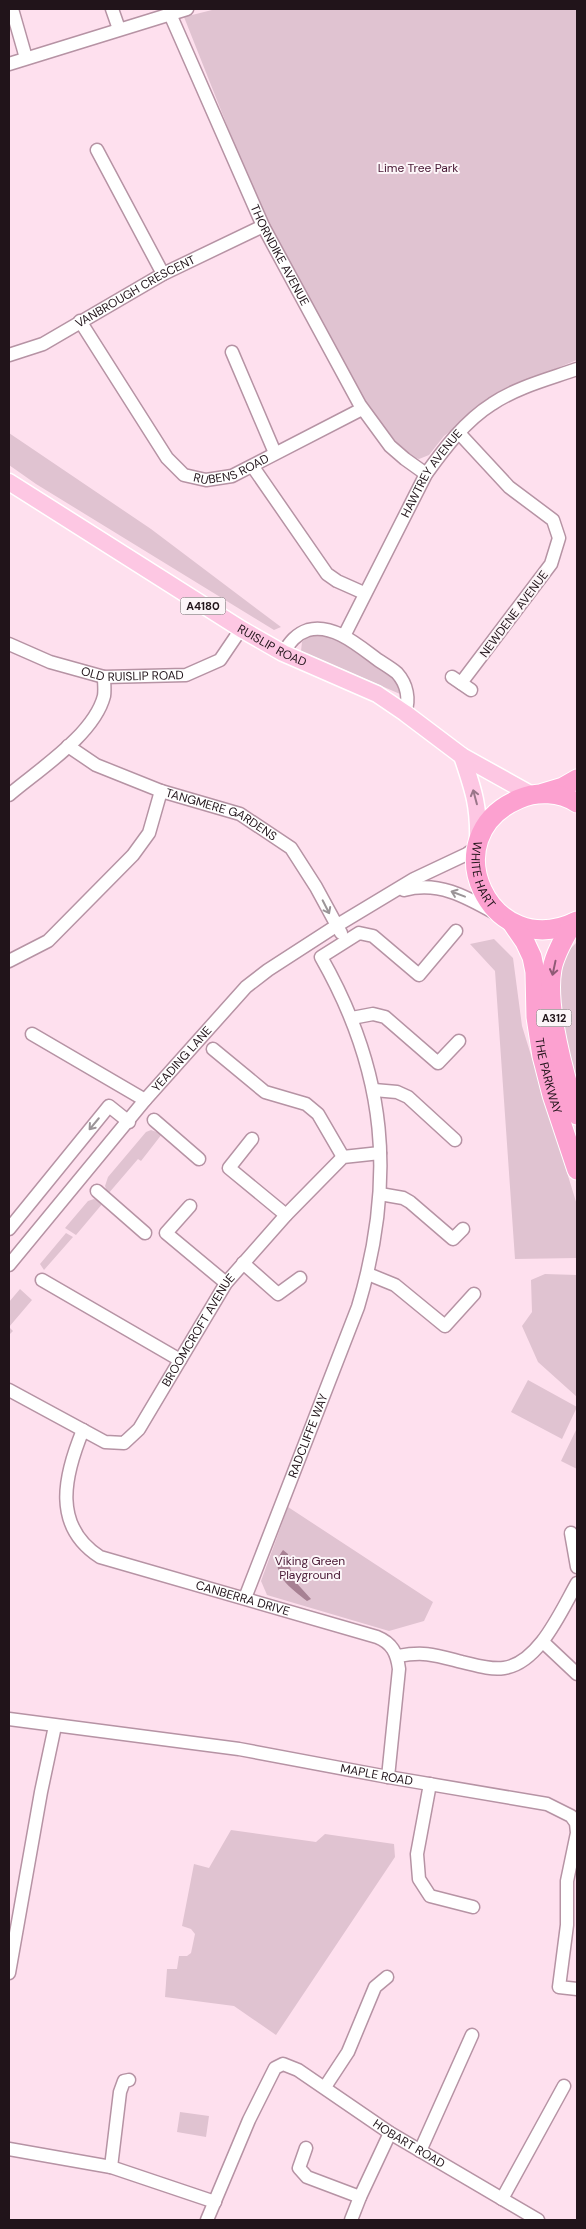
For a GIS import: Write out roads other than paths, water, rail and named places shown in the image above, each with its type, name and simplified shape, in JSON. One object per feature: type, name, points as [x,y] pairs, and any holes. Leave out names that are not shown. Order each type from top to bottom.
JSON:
[{"type":"highway","points":[[536,794],[563,787],[577,779]]},
{"type":"highway","name":"WHITE HART","points":[[507,920],[488,903],[479,886],[475,867],[478,844],[485,827],[496,813],[510,802],[536,794],[556,795],[577,803]]},
{"type":"highway","name":"A312","points":[[507,920],[524,928],[544,930],[566,927],[575,922]]},
{"type":"highway","name":"THE PARKWAY","points":[[507,920],[525,942],[532,957],[536,1017],[542,1056],[552,1096],[577,1170]]},
{"type":"highway","name":"THE PARKWAY","points":[[575,922],[560,947],[552,969],[552,1001],[560,1055],[577,1115]]},
{"type":"main road","name":"RUISLIP ROAD","points":[[9,482],[241,629],[283,653],[377,694],[462,756]]},
{"type":"main road","name":"A4180","points":[[462,756],[536,794]]},
{"type":"main road","points":[[462,756],[479,814],[478,844]]},
{"type":"street","points":[[12,9],[26,58]]},
{"type":"street","points":[[112,9],[119,29]]},
{"type":"street","points":[[9,64],[187,9]]},
{"type":"street","name":"THORNDIKE AVENUE","points":[[170,14],[263,226],[362,409],[390,446],[426,474]]},
{"type":"street","points":[[97,150],[163,274]]},
{"type":"street","name":"VANBROUGH CRESCENT","points":[[9,355],[43,344],[163,274],[263,226]]},
{"type":"street","name":"RUBENS ROAD","points":[[80,321],[167,458],[184,475],[206,480],[232,476],[253,467],[275,453],[362,409]]},
{"type":"street","points":[[232,352],[275,453]]},
{"type":"street","name":"HAWTREY AVENUE","points":[[344,636],[364,593],[426,474],[459,433],[491,404],[512,393],[577,369]]},
{"type":"street","name":"NEWDENE AVENUE","points":[[459,433],[509,487],[553,520],[559,538],[551,564],[462,683]]},
{"type":"street","points":[[253,467],[327,574],[364,593]]},
{"type":"street","name":"OLD RUISLIP ROAD","points":[[9,644],[50,662],[104,677],[186,675],[220,660],[241,629]]},
{"type":"street","points":[[283,653],[296,636],[310,630],[326,630],[344,636],[396,673],[406,690],[408,700],[405,713]]},
{"type":"street","points":[[9,795],[68,746],[92,720],[104,696],[104,677]]},
{"type":"street","name":"TANGMERE GARDENS","points":[[68,746],[96,765],[161,791],[240,814],[291,848],[316,887],[336,926]]},
{"type":"street","points":[[9,961],[48,941],[133,855],[149,833],[161,791]]},
{"type":"street","name":"YEADING LANE","points":[[9,1265],[129,1122],[145,1100],[246,987],[268,970],[336,926],[478,844]]},
{"type":"street","name":"YEADING LANE","points":[[392,893],[416,887],[441,888],[464,895],[507,920]]},
{"type":"street","points":[[336,926],[346,941]]},
{"type":"street","name":"RADCLIFFE WAY","points":[[245,1598],[358,1307],[368,1274],[376,1234],[380,1194],[380,1152],[374,1090],[365,1055],[352,1018],[321,957],[359,933],[373,936],[419,975],[456,931]]},
{"type":"street","points":[[352,1018],[373,1014],[385,1017],[438,1063],[459,1041]]},
{"type":"street","points":[[32,1034],[145,1100]]},
{"type":"street","points":[[213,1049],[265,1092],[306,1104],[318,1114],[343,1157],[380,1152]]},
{"type":"street","points":[[374,1090],[397,1092],[408,1097],[455,1140]]},
{"type":"street","points":[[9,1229],[109,1106],[129,1122]]},
{"type":"street","points":[[154,1120],[199,1159]]},
{"type":"street","points":[[252,1139],[229,1168],[286,1215]]},
{"type":"street","name":"BROOMCROFT AVENUE","points":[[9,1390],[104,1442],[124,1443],[139,1429],[226,1283],[286,1215],[343,1157]]},
{"type":"street","points":[[97,1191],[145,1233]]},
{"type":"street","points":[[380,1194],[403,1198],[410,1202],[453,1239],[463,1229]]},
{"type":"street","points":[[190,1206],[166,1234],[226,1283]]},
{"type":"street","points":[[243,1263],[278,1294],[300,1278]]},
{"type":"street","points":[[368,1274],[395,1285],[444,1326],[474,1294]]},
{"type":"street","points":[[42,1280],[180,1360]]},
{"type":"street","name":"CANBERRA DRIVE","points":[[83,1430],[73,1455],[66,1507],[69,1523],[76,1536],[86,1548],[100,1557],[386,1640],[398,1656]]},
{"type":"street","points":[[571,1533],[577,1567]]},
{"type":"street","points":[[388,1777],[399,1669],[398,1656],[422,1652],[494,1669],[505,1668],[528,1657],[543,1642],[577,1583]]},
{"type":"street","points":[[543,1642],[577,1674]]},
{"type":"street","name":"MAPLE ROAD","points":[[9,1719],[239,1749],[547,1804],[571,1816],[576,1823],[577,1833],[567,1881],[567,1925],[559,1986],[577,1989]]},
{"type":"street","points":[[9,1973],[41,1792],[56,1726]]},
{"type":"street","points":[[430,1784],[417,1854],[419,1879],[430,1896],[473,1907]]},
{"type":"street","points":[[325,2087],[348,2052],[375,1987],[387,1977]]},
{"type":"street","points":[[420,2151],[472,2035]]},
{"type":"street","name":"HOBART ROAD","points":[[215,2202],[249,2120],[275,2068],[283,2064],[298,2070],[325,2087],[390,2134],[538,2220]]},
{"type":"street","points":[[111,2166],[120,2092],[124,2081],[129,2080]]},
{"type":"street","points":[[502,2199],[564,2086]]},
{"type":"street","points":[[351,2220],[390,2134]]},
{"type":"street","points":[[306,2148],[298,2168],[307,2177],[360,2197]]},
{"type":"street","points":[[9,2149],[111,2166],[215,2202],[207,2220]]},
{"type":"park label","name":"Lime Tree Park","points":[[418,168]]},
{"type":"park label","name":"Viking Green Playground","points":[[310,1568]]}]
